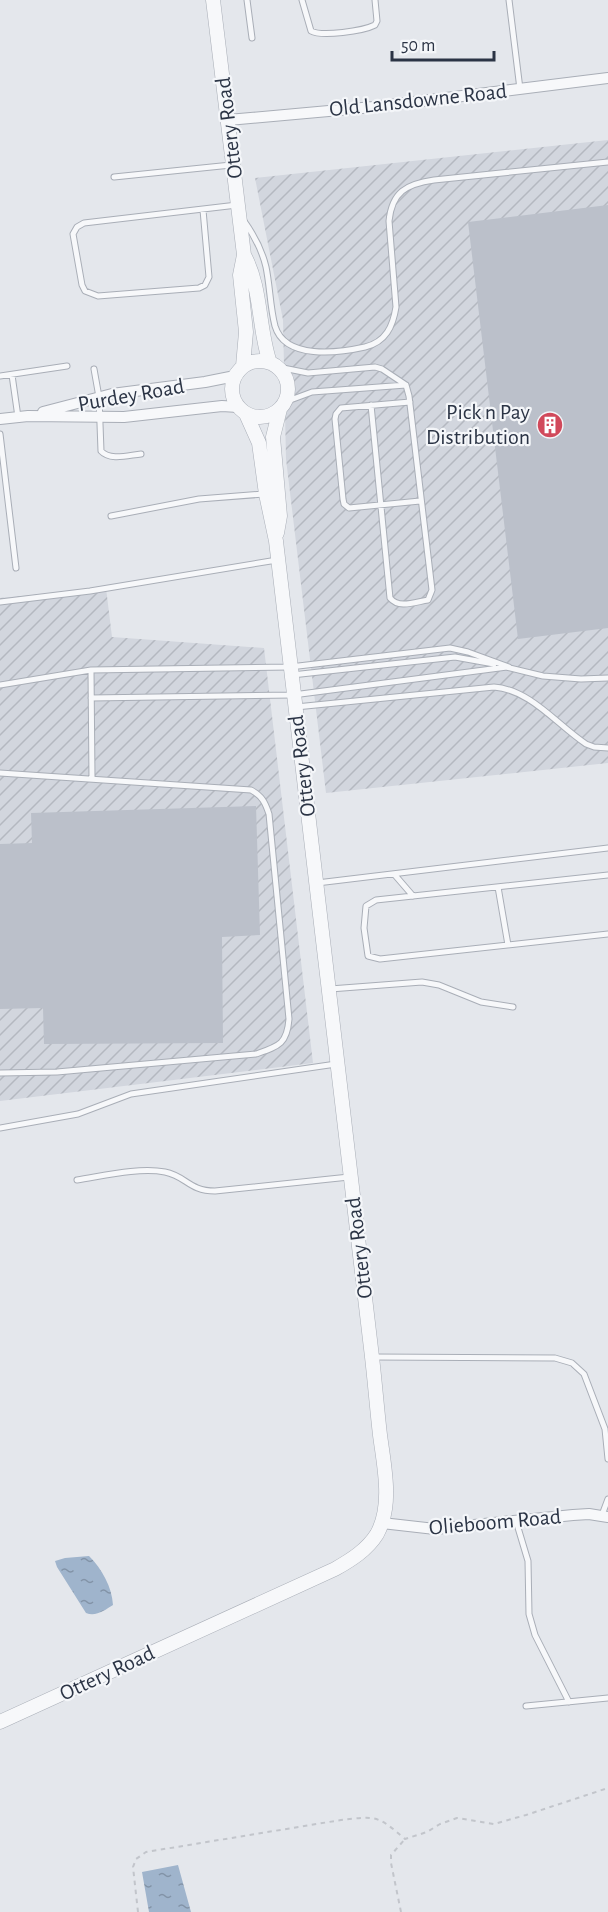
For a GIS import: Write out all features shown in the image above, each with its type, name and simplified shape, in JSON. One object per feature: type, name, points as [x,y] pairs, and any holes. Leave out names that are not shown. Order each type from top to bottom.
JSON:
[{"type":"street","name":"Ottery Road","points":[[213,0],[244,255],[240,275],[246,332],[239,371]]},
{"type":"street","name":"Old Lansdowne Road","points":[[228,120],[373,106],[608,78]]},
{"type":"street","name":"Ottery Road","points":[[244,255],[253,274],[262,335],[274,365]]},
{"type":"street","points":[[252,362],[274,365],[284,375],[287,384],[288,393],[282,406],[273,414],[264,417],[242,411],[232,397],[231,386],[239,371],[252,362]]},
{"type":"street","name":"Purdey Road","points":[[23,417],[129,391],[205,382],[239,371]]},
{"type":"street","name":"Purdey Road","points":[[0,419],[123,417],[222,406],[242,411]]},
{"type":"street","name":"Ottery Road","points":[[276,541],[280,516],[273,436],[282,406]]},
{"type":"street","name":"Ottery Road","points":[[0,1722],[335,1569],[363,1551],[371,1542],[382,1523],[386,1504],[372,1357],[276,541],[266,494],[260,443],[242,411]]},
{"type":"street","name":"Olieboom Road","points":[[382,1523],[435,1529],[573,1515],[605,1516]]},
{"type":"lane","points":[[247,0],[252,38]]},
{"type":"lane","points":[[302,0],[310,31],[320,34],[366,29],[375,25],[377,21],[375,0]]},
{"type":"lane","points":[[509,0],[520,89]]},
{"type":"lane","points":[[202,210],[209,277],[205,285],[199,288],[98,296],[85,291],[73,234],[77,227],[92,220],[202,210],[239,210],[254,235],[266,265],[276,327],[280,337],[297,348],[308,351],[363,347],[384,338],[394,319],[396,307],[390,208],[396,197],[406,187],[434,180],[608,162]]},
{"type":"lane","points":[[114,177],[233,164]]},
{"type":"lane","points":[[274,365],[308,373],[375,367],[406,384],[432,594],[428,600],[399,604],[390,598],[371,405]]},
{"type":"lane","points":[[0,376],[67,366]]},
{"type":"lane","points":[[94,369],[99,398],[101,451],[111,456],[141,454]]},
{"type":"lane","points":[[12,375],[23,417]]},
{"type":"lane","points":[[282,406],[312,392],[406,384]]},
{"type":"lane","points":[[410,402],[341,408],[337,410],[335,419],[344,504],[349,508],[420,501]]},
{"type":"lane","points":[[0,434],[16,568]]},
{"type":"lane","points":[[111,516],[199,499],[266,494]]},
{"type":"lane","points":[[0,602],[90,591],[278,560]]},
{"type":"lane","points":[[0,684],[91,669],[290,671],[455,657],[543,676],[581,679],[608,678]]},
{"type":"lane","points":[[294,701],[509,667]]},
{"type":"lane","points":[[91,669],[92,778]]},
{"type":"lane","points":[[91,698],[294,701],[505,688],[519,693],[586,744],[608,748]]},
{"type":"lane","points":[[0,773],[251,790],[259,795],[266,802],[268,814],[289,1019],[288,1033],[284,1040],[275,1048],[256,1054],[57,1072],[0,1073]]},
{"type":"lane","points":[[316,884],[608,848]]},
{"type":"lane","points":[[394,874],[413,896]]},
{"type":"lane","points":[[608,875],[376,900],[366,906],[364,928],[368,956],[380,959],[608,934]]},
{"type":"lane","points":[[498,887],[508,945]]},
{"type":"lane","points":[[328,990],[422,982],[439,985],[481,1002],[513,1007]]},
{"type":"lane","points":[[0,1128],[78,1114],[131,1094],[337,1064]]},
{"type":"lane","points":[[77,1180],[148,1170],[177,1176],[196,1189],[215,1191],[351,1177]]},
{"type":"lane","points":[[372,1357],[564,1359],[584,1374],[605,1429],[608,1459]]},
{"type":"lane","points":[[605,1516],[608,1499]]},
{"type":"lane","points":[[516,1521],[528,1561],[529,1614],[535,1635],[568,1702]]},
{"type":"lane","points":[[526,1706],[608,1698]]},
{"type":"path","points":[[401,1912],[391,1855],[405,1839],[457,1818],[494,1824],[608,1788]]},
{"type":"path","points":[[138,1912],[133,1867],[136,1859],[146,1852],[372,1817],[385,1822],[405,1839]]},
{"type":"shaded area","points":[[608,140],[608,763],[326,793],[286,459],[283,320],[255,178]]},
{"type":"shaded area","points":[[106,588],[112,637],[264,648],[313,1063],[0,1101],[0,598]]},
{"type":"water","points":[[89,1556],[106,1579],[113,1605],[93,1614],[86,1613],[55,1561]]},
{"type":"water","points":[[178,1865],[191,1912],[149,1912],[142,1872]]},
{"type":"building","name":"Pick n Pay Distribution","points":[[608,205],[608,628],[518,639],[468,222]]},
{"type":"building","points":[[256,806],[260,935],[222,937],[223,1043],[44,1044],[43,1008],[0,1009],[0,844],[32,843],[31,813]]},
{"type":"place","name":"Pick n Pay Distribution","points":[[550,425]]}]
